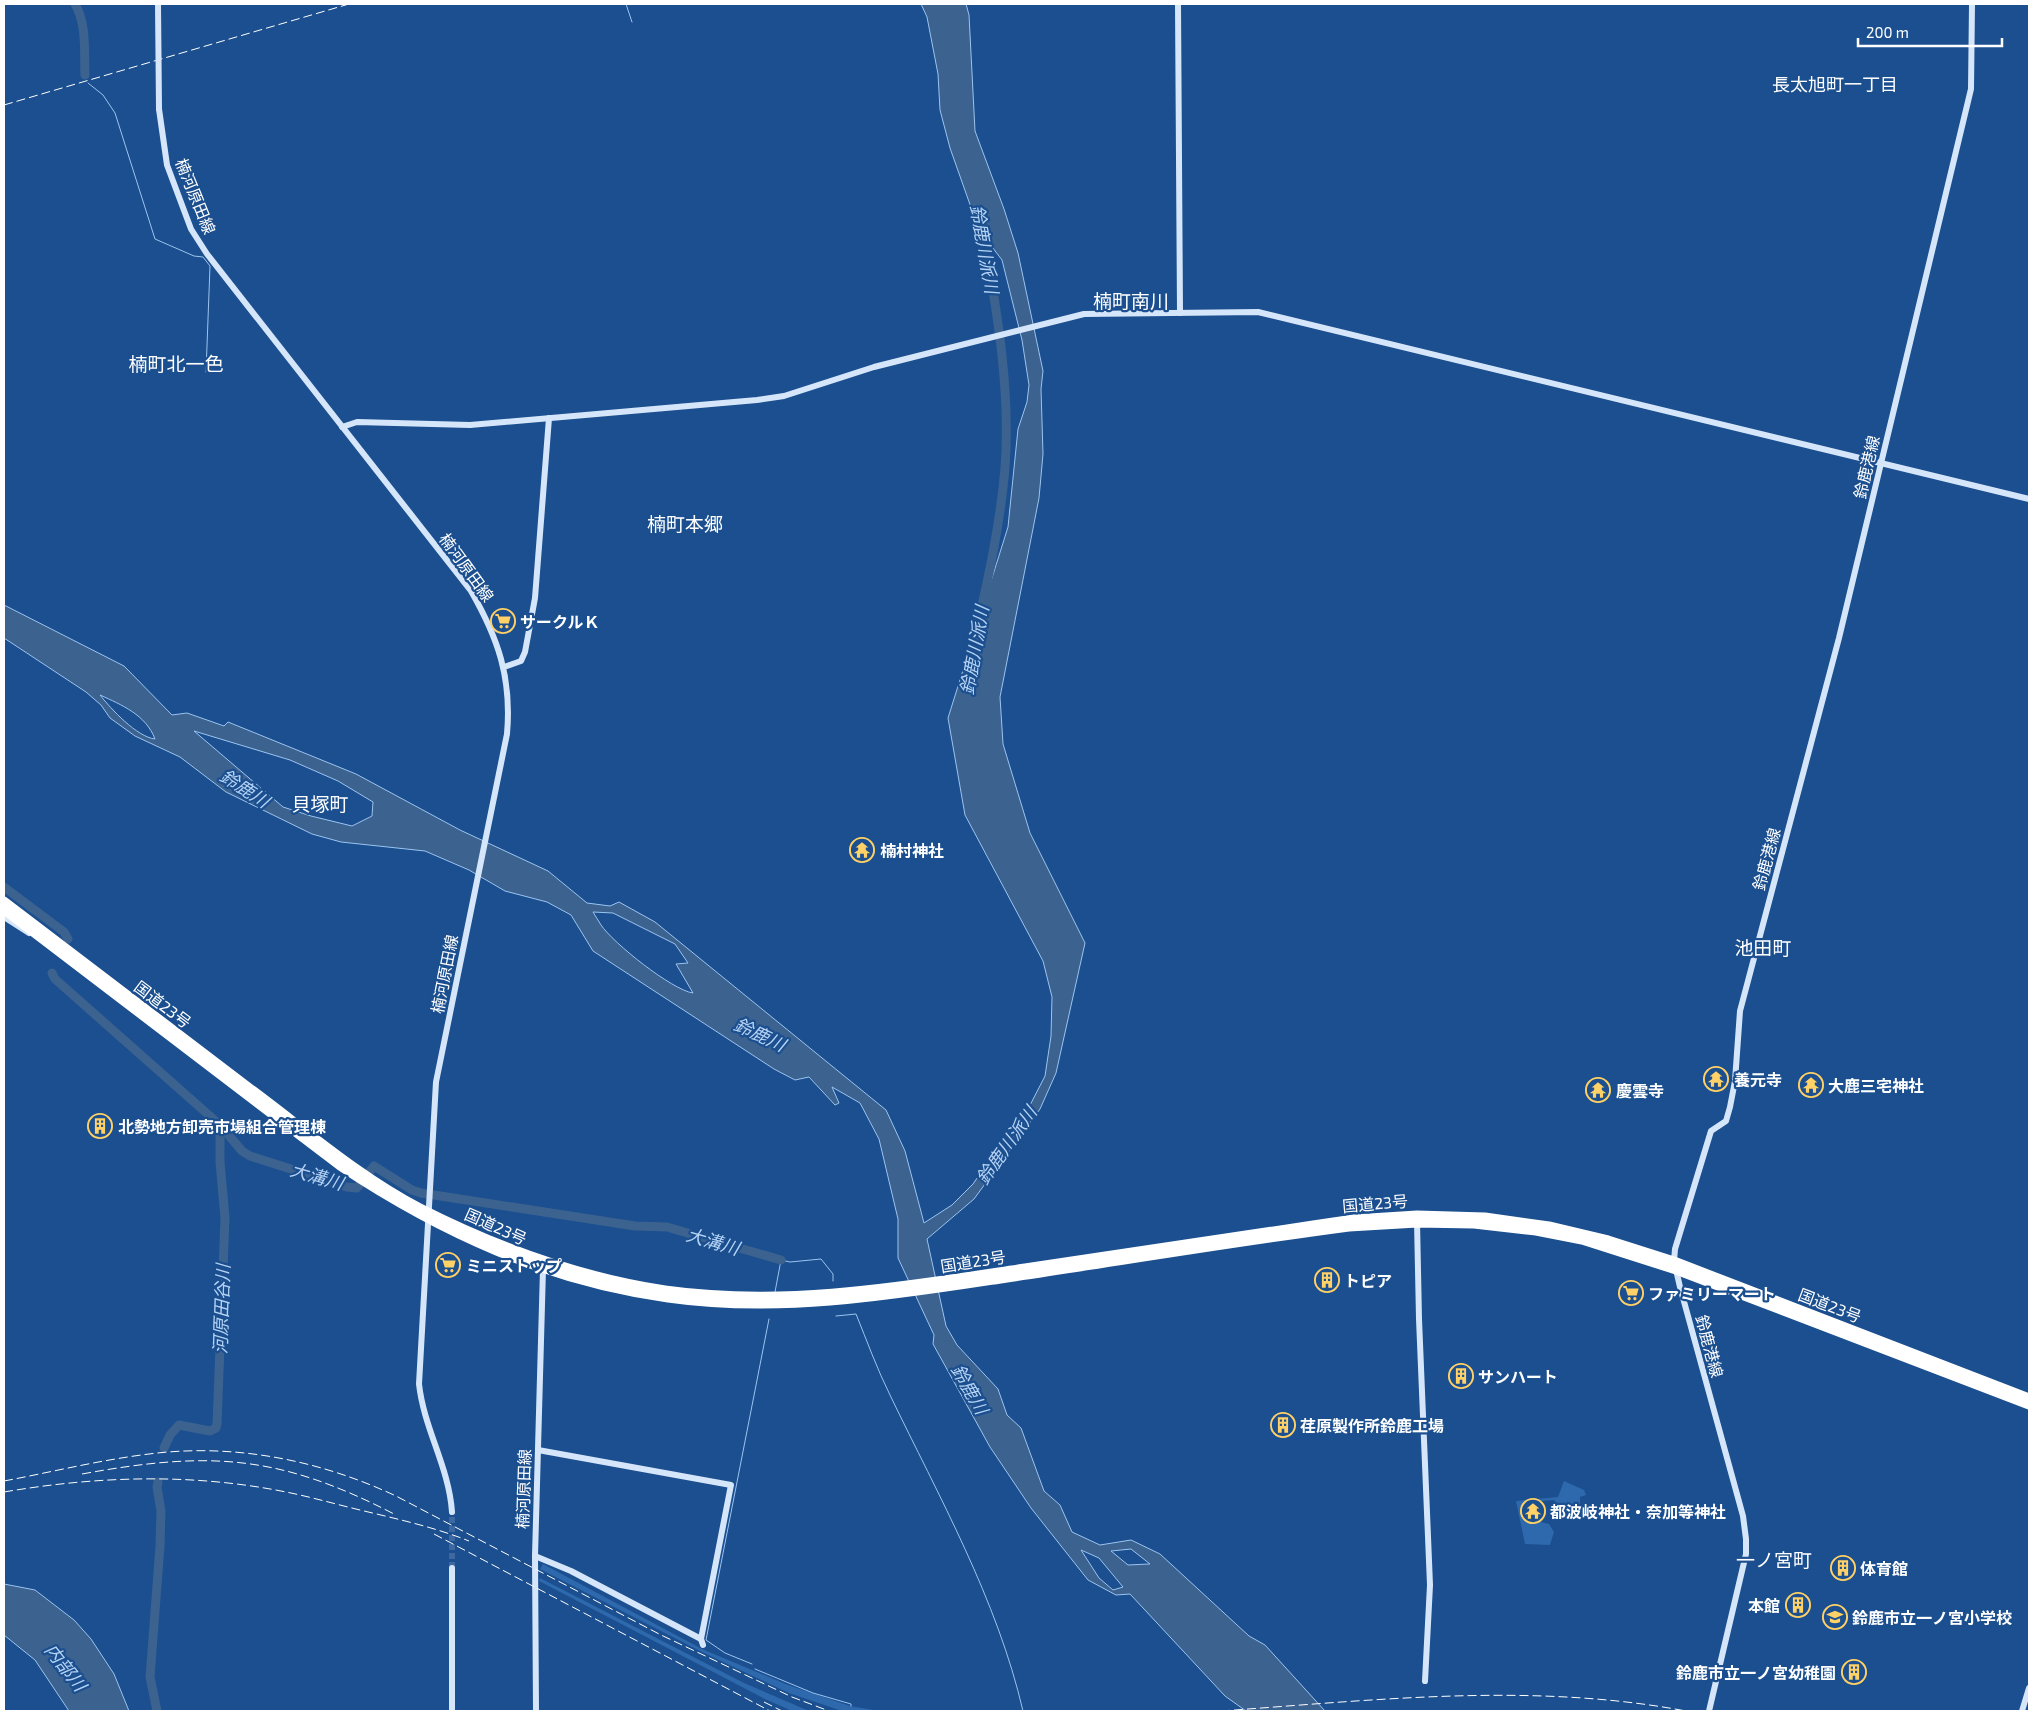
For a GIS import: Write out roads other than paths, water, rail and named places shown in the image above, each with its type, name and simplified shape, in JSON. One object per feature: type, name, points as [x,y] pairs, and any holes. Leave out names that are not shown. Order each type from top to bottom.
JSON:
[{"type":"highway","name":"国道23号","points":[[4,901],[365,1178]]},
{"type":"highway","name":"国道23号","points":[[4,910],[365,1178],[486,1248],[543,1268],[614,1288],[703,1302],[800,1303],[1124,1257],[1354,1219],[1485,1217],[1549,1226],[1608,1240],[2029,1406]]},
{"type":"highway","name":"国道23号","points":[[430,1216],[529,1256],[638,1285],[690,1293],[756,1297],[874,1294]]},
{"type":"highway","name":"国道23号","points":[[1675,1266],[2029,1398]]},
{"type":"street","name":"楠河原田線","points":[[158,4],[159,109],[167,165],[192,229],[207,254],[471,591],[494,633],[504,667],[508,697],[508,722],[436,1082],[430,1216],[419,1384],[424,1411],[450,1486],[452,1512]]},
{"type":"street","points":[[1178,4],[1180,313]]},
{"type":"street","name":"鈴鹿港線","points":[[1709,1711],[1743,1567],[1746,1539],[1743,1516],[1675,1266],[1675,1249],[1711,1131],[1726,1121],[1730,1107],[1735,1081],[1740,1011],[1841,631],[1971,88],[1972,4]]},
{"type":"street","points":[[342,427],[357,422],[470,425],[784,396],[848,374],[1084,314],[1258,312],[1273,314],[2029,498]]},
{"type":"street","points":[[504,667],[521,661],[525,652],[534,609],[549,418]]},
{"type":"street","points":[[4,917],[47,943]]},
{"type":"street","points":[[1417,1219],[1419,1319],[1430,1584],[1425,1681]]},
{"type":"street","name":"楠河原田線","points":[[536,1711],[535,1556],[543,1268]]},
{"type":"street","points":[[535,1556],[571,1572],[702,1642],[731,1485],[538,1450]]},
{"type":"street","points":[[452,1568],[452,1711]]},
{"type":"street","points":[[2022,1711],[2029,1688]]},
{"type":"water","name":"鈴鹿川","points":[[921,4],[966,4],[969,15],[975,131],[1018,253],[1043,371],[1041,389],[1043,454],[1039,498],[1000,697],[1003,744],[1030,833],[1085,943],[1056,1073],[1040,1109],[974,1199],[927,1239],[946,1326],[957,1345],[998,1389],[1007,1415],[1021,1428],[1044,1491],[1060,1505],[1072,1532],[1100,1545],[1131,1540],[1160,1554],[1249,1636],[1265,1645],[1325,1711],[1246,1711],[1225,1696],[1130,1594],[1116,1595],[1088,1580],[1031,1508],[990,1447],[933,1344],[934,1335],[898,1258],[898,1219],[879,1139],[860,1103],[832,1087],[839,1103],[835,1105],[809,1077],[795,1080],[774,1069],[593,951],[571,915],[547,902],[505,891],[469,870],[425,851],[341,842],[312,834],[226,792],[180,757],[135,736],[110,718],[101,705],[86,692],[4,638],[4,605],[124,666],[172,715],[187,713],[224,726],[228,722],[356,774],[460,830],[548,871],[587,903],[610,906],[619,902],[655,922],[886,1110],[905,1151],[924,1223],[952,1205],[973,1184],[1004,1139],[1027,1111],[1045,1076],[1051,1036],[1052,997],[1043,961],[965,815],[948,718],[1008,527],[1018,429],[1027,402],[1029,385],[1022,340],[1002,260],[979,230],[950,148],[940,110],[938,74],[927,17]],"holes":[[[100,695],[139,717],[146,723],[155,739],[140,733],[117,715]],[[194,731],[290,760],[338,781],[373,802],[372,816],[352,826],[283,807]],[[593,912],[613,913],[675,944],[688,963],[676,964],[693,993],[671,984],[644,965],[617,943]],[[1131,1549],[1150,1564],[1128,1565],[1111,1551]],[[1081,1550],[1099,1558],[1123,1587],[1113,1590],[1099,1578]]]},
{"type":"water","name":"内部川","points":[[4,1584],[35,1590],[74,1620],[91,1639],[114,1674],[129,1711],[69,1711],[35,1660],[4,1635]]},
{"type":"waterway","points":[[75,4],[83,29],[85,75]]},
{"type":"waterway","points":[[626,4],[632,22]]},
{"type":"waterway","points":[[88,83],[103,95],[115,113],[155,239],[194,256],[203,257],[210,266],[206,372]]},
{"type":"waterway","name":"鈴鹿川派川","points":[[974,641],[1000,512],[1006,438],[1006,407],[1001,347],[982,226]]},
{"type":"waterway","name":"大溝川","points":[[4,887],[64,932],[68,939]]},
{"type":"waterway","name":"大溝川","points":[[52,973],[55,979],[220,1125],[242,1151],[250,1156],[347,1187],[357,1188],[374,1166],[412,1190],[421,1193],[635,1226],[667,1227],[781,1260]]},
{"type":"waterway","name":"河原田谷川","points":[[164,1448],[170,1435],[179,1425],[210,1431],[216,1428],[217,1424],[225,1218],[220,1162],[220,1125]]},
{"type":"waterway","points":[[775,1292],[781,1260],[790,1262],[821,1259],[833,1274],[833,1281]]},
{"type":"waterway","points":[[836,1316],[856,1314],[885,1385],[947,1510],[982,1589],[1012,1669],[1023,1711]]},
{"type":"waterway","points":[[752,1664],[725,1653],[706,1640],[769,1319]]},
{"type":"waterway","name":"河原田谷川","points":[[157,1711],[150,1677],[160,1546],[161,1511],[157,1487],[158,1482]]},
{"type":"waterway","points":[[755,1669],[813,1693],[851,1704],[851,1706]]},
{"type":"tunnel","points":[[452,1512],[452,1568]]},
{"type":"railway","points":[[4,105],[349,4]]},
{"type":"railway","points":[[4,1481],[112,1459],[181,1451],[244,1453],[276,1457],[306,1464],[367,1483],[396,1496],[661,1635],[792,1697],[829,1711]]},
{"type":"railway","points":[[82,1474],[168,1462],[206,1461],[242,1463],[278,1469],[314,1479],[394,1514]]},
{"type":"railway","points":[[4,1492],[110,1480],[180,1479],[216,1482],[305,1496],[415,1524],[469,1541]]},
{"type":"railway","points":[[434,1534],[770,1711]]},
{"type":"railway","points":[[1221,1711],[1337,1702],[1512,1695],[1628,1702],[1686,1711]]},
{"type":"railway","points":[[764,1702],[782,1711]]},
{"type":"place","name":"サークルＫ","points":[[503,621]]},
{"type":"place","name":"楠村神社","points":[[862,850]]},
{"type":"place","name":"養元寺","points":[[1716,1079]]},
{"type":"place","name":"大鹿三宅神社","points":[[1811,1085]]},
{"type":"place","name":"慶雲寺","points":[[1598,1090]]},
{"type":"place","name":"北勢地方卸売市場組合管理棟","points":[[100,1126]]},
{"type":"place","name":"ミニストップ","points":[[448,1265]]},
{"type":"place","name":"トピア","points":[[1327,1280]]},
{"type":"place","name":"ファミリーマート","points":[[1631,1293]]},
{"type":"place","name":"サンハート","points":[[1461,1376]]},
{"type":"place","name":"荏原製作所鈴鹿工場","points":[[1283,1425]]},
{"type":"place","name":"都波岐神社・奈加等神社","points":[[1533,1511]]},
{"type":"place","name":"体育館","points":[[1843,1568]]},
{"type":"place","name":"本館","points":[[1798,1605]]},
{"type":"place","name":"鈴鹿市立一ノ宮小学校","points":[[1835,1617]]},
{"type":"place","name":"鈴鹿市立一ノ宮幼稚園","points":[[1854,1672]]},
{"type":"district","name":"長太旭町一丁目","points":[[1835,84]]},
{"type":"district","name":"楠町南川","points":[[1131,300]]},
{"type":"district","name":"楠町北一色","points":[[176,363]]},
{"type":"district","name":"楠町本郷","points":[[685,523]]},
{"type":"district","name":"貝塚町","points":[[320,803]]},
{"type":"district","name":"池田町","points":[[1763,947]]},
{"type":"district","name":"一ノ宮町","points":[[1774,1559]]}]
